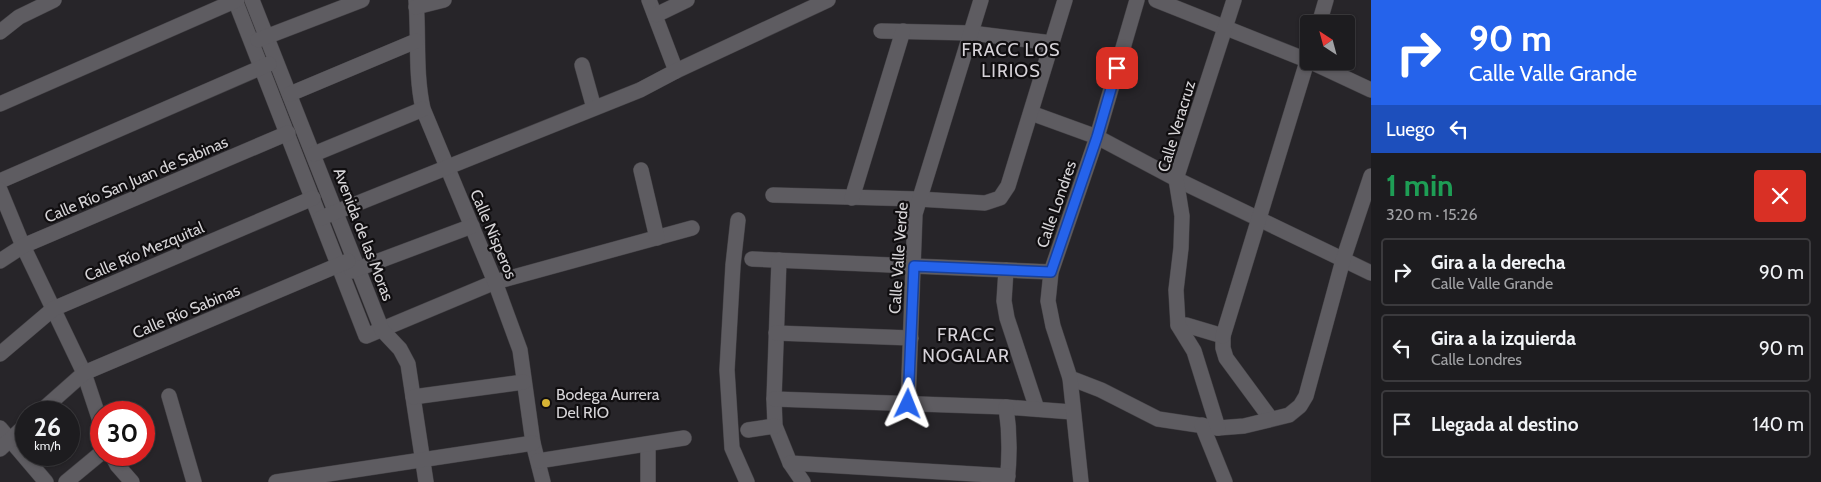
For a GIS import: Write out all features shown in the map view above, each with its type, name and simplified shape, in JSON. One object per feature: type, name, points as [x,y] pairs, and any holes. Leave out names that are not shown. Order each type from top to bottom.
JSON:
[{"type":"street","points":[[2,27],[19,16],[54,0]]},
{"type":"street","points":[[0,104],[236,0]]},
{"type":"street","name":"Avenida de las Moras","points":[[236,0],[366,336],[382,330]]},
{"type":"street","name":"Avenida de las Moras","points":[[252,0],[382,330],[406,357],[411,376],[426,482]]},
{"type":"street","points":[[252,42],[362,0]]},
{"type":"street","points":[[416,3],[444,0]]},
{"type":"street","points":[[649,0],[676,70]]},
{"type":"street","points":[[656,15],[687,0]]},
{"type":"street","points":[[321,218],[640,90],[676,70],[828,0]]},
{"type":"street","name":"Calle Valle Verde","points":[[908,404],[914,266],[914,214],[981,0]]},
{"type":"street","points":[[773,195],[985,203],[1000,198],[1008,186],[1064,0]]},
{"type":"street","name":"Calle Londres","points":[[1081,482],[1072,412],[1070,378],[1053,326],[1048,290],[1051,272],[1097,137],[1137,0]]},
{"type":"street","points":[[1156,0],[1300,56]]},
{"type":"street","name":"Calle Veracruz","points":[[1178,325],[1176,290],[1181,248],[1182,216],[1176,179],[1234,0]]},
{"type":"street","points":[[1322,15],[1326,0]]},
{"type":"street","name":"Calle Nísperos","points":[[416,3],[419,91],[423,109],[495,282],[520,350],[533,443],[543,482]]},
{"type":"street","points":[[881,31],[971,33],[1052,43]]},
{"type":"street","points":[[852,198],[903,31]]},
{"type":"street","points":[[290,94],[416,41]]},
{"type":"street","points":[[0,181],[276,61]]},
{"type":"street","points":[[582,65],[594,108]]},
{"type":"street","points":[[1271,419],[1226,358],[1222,348],[1223,336],[1305,70]]},
{"type":"street","points":[[1330,70],[1371,90]]},
{"type":"street","points":[[314,154],[423,109]]},
{"type":"street","points":[[1031,113],[1097,137],[1176,179],[1371,273]]},
{"type":"street","name":"Calle Río San Juan de Sabinas","points":[[0,261],[23,246],[288,133]]},
{"type":"street","points":[[641,170],[657,238]]},
{"type":"street","points":[[1070,378],[1101,390],[1158,419],[1218,428],[1244,426],[1294,412],[1306,396],[1343,260],[1371,176]]},
{"type":"street","points":[[0,190],[23,246],[84,374],[93,401]]},
{"type":"street","name":"Calle Río Mezquital","points":[[0,354],[53,309],[313,198]]},
{"type":"street","points":[[738,220],[733,266],[727,370],[732,448],[747,482]]},
{"type":"street","name":"Calle Río Sabinas","points":[[53,401],[84,374],[341,269],[472,226]]},
{"type":"street","points":[[382,330],[495,282],[692,228]]},
{"type":"street","points":[[752,259],[1051,272]]},
{"type":"street","points":[[779,260],[774,399],[775,426],[790,463],[803,482]]},
{"type":"street","points":[[1006,270],[1004,301],[1007,318],[1037,409]]},
{"type":"street","points":[[1178,325],[1186,325],[1223,336]]},
{"type":"street","points":[[1178,325],[1194,351],[1206,384],[1218,428]]},
{"type":"street","points":[[776,333],[911,338]]},
{"type":"street","points":[[413,397],[524,382]]},
{"type":"street","points":[[169,396],[194,482]]},
{"type":"street","points":[[774,399],[1006,407],[1072,412]]},
{"type":"street","points":[[790,463],[1008,479],[1010,454],[1006,407]]},
{"type":"street","points":[[1202,425],[1225,482]]},
{"type":"street","points":[[748,430],[775,426]]},
{"type":"street","points":[[0,428],[5,444],[46,482]]},
{"type":"street","points":[[5,444],[15,435]]},
{"type":"street","points":[[538,461],[684,438]]},
{"type":"street","points":[[276,482],[533,443]]},
{"type":"street","points":[[648,444],[648,482]]},
{"type":"street","points":[[66,482],[90,462]]},
{"type":"street","points":[[118,466],[132,482]]},
{"type":"place","name":"Bodega Aurrera Del RIO","points":[[546,403]]},
{"type":"district","name":"FRACC LOS LIRIOS","points":[[1011,60]]},
{"type":"district","name":"FRACC NOGALAR","points":[[966,345]]},
{"type":"route","points":[[908,404],[914,266],[1051,272],[1097,137],[1117,68]]}]
